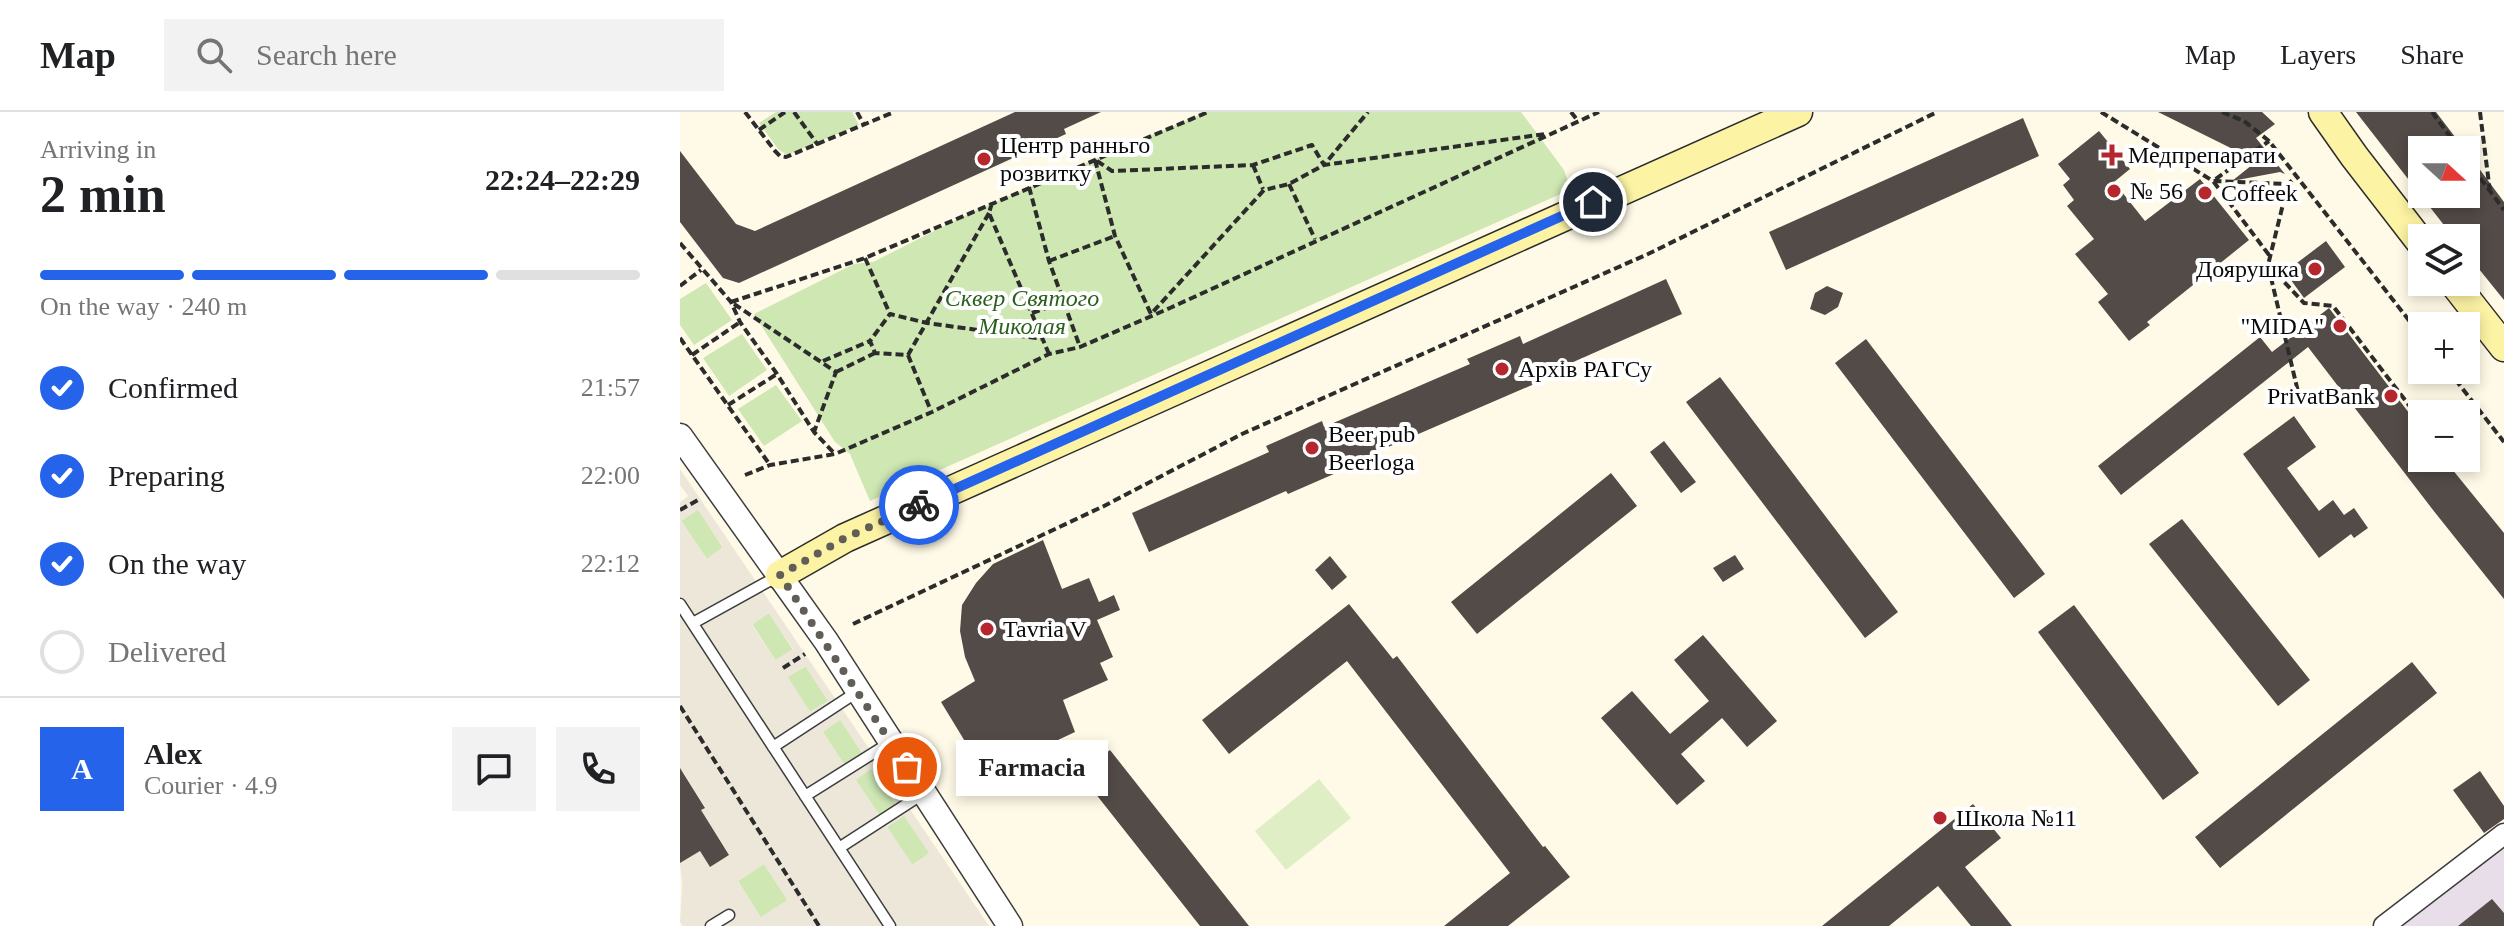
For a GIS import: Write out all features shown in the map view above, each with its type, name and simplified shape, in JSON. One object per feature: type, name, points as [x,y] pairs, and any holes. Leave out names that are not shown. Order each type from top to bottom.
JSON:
[{"type":"main road","points":[[780,575],[845,538],[1798,112]]},
{"type":"main road","points":[[2323,115],[2408,226]]},
{"type":"main road","points":[[2464,296],[2504,347]]},
{"type":"street","points":[[680,438],[780,575],[859,691],[1010,926]]},
{"type":"street","points":[[2384,926],[2504,834]]},
{"type":"lane","points":[[693,623],[780,575]]},
{"type":"lane","points":[[680,604],[890,926]]},
{"type":"lane","points":[[773,747],[859,691]]},
{"type":"lane","points":[[805,796],[891,742]]},
{"type":"lane","points":[[839,848],[924,793]]},
{"type":"lane","points":[[711,926],[729,915]]},
{"type":"path","points":[[745,112],[780,156],[786,157],[894,112]]},
{"type":"path","points":[[759,130],[785,112]]},
{"type":"path","points":[[794,112],[818,145]]},
{"type":"path","points":[[857,112],[864,125]]},
{"type":"path","points":[[731,302],[865,258],[1208,112]]},
{"type":"path","points":[[1324,165],[1368,112]]},
{"type":"path","points":[[1571,112],[1578,121]]},
{"type":"path","points":[[745,475],[770,465],[835,454],[932,412],[1049,354],[1080,347],[1170,308],[1599,112]]},
{"type":"path","points":[[853,624],[1104,506],[1242,434],[1648,254],[1937,112]]},
{"type":"path","points":[[2101,112],[2213,181],[2270,256]]},
{"type":"path","points":[[2222,112],[2244,121],[2269,141],[2408,319]]},
{"type":"path","points":[[2432,112],[2450,136]]},
{"type":"path","points":[[2480,112],[2490,192]]},
{"type":"path","points":[[1151,314],[1264,190],[1289,184],[1324,165],[1550,134]]},
{"type":"path","points":[[2213,181],[2269,141]]},
{"type":"path","points":[[1095,160],[1112,171],[1253,165],[1312,145],[1324,165]]},
{"type":"path","points":[[1095,160],[1115,236],[1151,314]]},
{"type":"path","points":[[1253,165],[1264,190]]},
{"type":"path","points":[[2297,177],[2288,184],[2268,265],[2299,396]]},
{"type":"path","points":[[2480,178],[2504,210]]},
{"type":"path","points":[[2213,181],[2288,184]]},
{"type":"path","points":[[1289,184],[1315,240]]},
{"type":"path","points":[[1029,187],[1049,261],[1080,347]]},
{"type":"path","points":[[908,355],[992,203]]},
{"type":"path","points":[[989,213],[1049,354]]},
{"type":"path","points":[[1049,261],[1115,236]]},
{"type":"path","points":[[680,243],[731,302],[836,372]]},
{"type":"path","points":[[680,254],[691,258]]},
{"type":"path","points":[[865,258],[890,314]]},
{"type":"path","points":[[2268,265],[2304,303],[2333,306],[2408,404]]},
{"type":"path","points":[[680,286],[701,270]]},
{"type":"path","points":[[731,302],[740,322],[814,432],[835,454]]},
{"type":"path","points":[[1032,313],[1063,302]]},
{"type":"path","points":[[890,314],[927,323],[1043,339]]},
{"type":"path","points":[[823,361],[870,341],[890,314]]},
{"type":"path","points":[[692,355],[740,322]]},
{"type":"path","points":[[680,338],[770,465]]},
{"type":"path","points":[[870,341],[875,353]]},
{"type":"path","points":[[814,432],[836,372],[875,353],[908,355]]},
{"type":"path","points":[[908,355],[932,412]]},
{"type":"path","points":[[728,405],[777,374]]},
{"type":"path","points":[[2459,384],[2504,442]]},
{"type":"path","points":[[680,510],[700,498]]},
{"type":"path","points":[[783,668],[805,654]]},
{"type":"path","points":[[680,706],[819,926]]},
{"type":"shaded area","points":[[680,469],[989,926],[683,926],[680,922],[680,863],[700,851],[710,867],[729,854],[701,810],[705,807],[684,773],[680,775],[680,502],[688,496],[680,485]],"holes":[[[698,510],[723,547],[707,559],[681,521]],[[769,613],[793,649],[775,660],[752,625]],[[805,666],[828,701],[810,712],[788,677]],[[840,720],[862,753],[844,764],[823,732]],[[871,769],[896,805],[880,816],[856,780]],[[904,816],[929,853],[913,865],[887,827]],[[764,864],[787,900],[761,917],[738,881]]]},
{"type":"shaded area","points":[[2504,849],[2504,926],[2402,926]]},
{"type":"green space","points":[[776,112],[852,112],[859,125],[787,155],[778,149],[759,123]]},
{"type":"green space","name":"Сквер Святого Миколая","points":[[1206,112],[1521,112],[1564,170],[1568,182],[1565,192],[870,501],[850,454],[835,442],[754,314],[854,264],[873,262],[974,211]]},
{"type":"green space","points":[[706,283],[732,320],[694,345],[680,325],[680,299]]},
{"type":"green space","points":[[742,334],[767,370],[729,396],[703,358]]},
{"type":"green space","points":[[776,385],[802,421],[764,446],[738,409]]},
{"type":"green space","points":[[698,509],[723,548],[707,559],[681,521]]},
{"type":"green space","points":[[769,613],[793,650],[776,661],[752,624]]},
{"type":"green space","points":[[806,666],[828,701],[810,712],[787,677]]},
{"type":"green space","points":[[840,719],[862,753],[844,764],[822,731]]},
{"type":"green space","points":[[872,768],[896,805],[880,816],[855,779]]},
{"type":"green space","points":[[1319,779],[1351,818],[1286,870],[1255,831]]},
{"type":"green space","points":[[904,815],[930,853],[912,865],[887,827]]},
{"type":"green space","points":[[764,864],[788,900],[761,918],[738,881]]},
{"type":"building","points":[[1015,112],[1101,112],[1064,129],[1066,134],[739,283],[723,278],[680,222],[680,151],[736,224],[755,231]]},
{"type":"building","points":[[2158,112],[2262,112],[2275,124],[2256,138],[2285,174],[2280,172],[2232,181],[2257,161]]},
{"type":"building","points":[[2356,112],[2436,112],[2454,136],[2408,136],[2408,179]]},
{"type":"building","points":[[2023,118],[2039,156],[1786,270],[1769,232]]},
{"type":"building","points":[[2099,131],[2130,169],[2114,182],[2145,221],[2200,179],[2249,240],[2147,322],[2150,325],[2129,341],[2098,302],[2108,294],[2075,254],[2094,239],[2067,206],[2074,200],[2063,185],[2070,179],[2058,164]]},
{"type":"building","points":[[2480,170],[2504,202],[2504,300],[2480,270],[2480,224],[2443,224],[2431,208],[2480,208]]},
{"type":"building","name":"Доярушка","points":[[2326,241],[2345,267],[2304,298],[2285,272]]},
{"type":"building","points":[[1666,279],[1682,314],[1537,378],[1539,382],[1342,467],[1343,470],[1288,494],[1286,491],[1149,552],[1132,513],[1269,452],[1266,446],[1322,421],[1324,427],[1470,364],[1467,359],[1520,336],[1523,344]]},
{"type":"building","points":[[1827,286],[1843,293],[1838,307],[1825,315],[1810,309],[1815,293]]},
{"type":"building","points":[[2329,308],[2408,412],[2408,472],[2454,472],[2504,533],[2504,599],[2308,347],[2121,495],[2098,466],[2260,337],[2272,352]]},
{"type":"building","points":[[1866,339],[2045,574],[2014,598],[1835,363]]},
{"type":"building","points":[[1720,377],[1898,612],[1865,638],[1686,402]]},
{"type":"building","points":[[2294,416],[2316,447],[2287,468],[2319,511],[2333,500],[2344,515],[2354,508],[2368,528],[2354,538],[2351,534],[2319,558],[2243,454]]},
{"type":"building","points":[[1664,441],[1696,482],[1681,493],[1650,452]]},
{"type":"building","points":[[1611,473],[1637,506],[1477,634],[1451,602]]},
{"type":"building","points":[[2182,519],[2310,680],[2278,706],[2149,544]]},
{"type":"building","points":[[1043,540],[1062,589],[1089,578],[1099,602],[1114,595],[1120,610],[1097,620],[1113,657],[1100,663],[1108,680],[1063,700],[1075,732],[1009,763],[1006,757],[983,771],[941,702],[975,681],[965,657],[960,631],[962,605],[993,564]]},
{"type":"building","points":[[1735,555],[1744,569],[1723,582],[1713,568]]},
{"type":"building","points":[[1330,556],[1347,577],[1332,590],[1315,570]]},
{"type":"building","points":[[1349,604],[1393,659],[1397,656],[1543,847],[1570,877],[1508,926],[1444,926],[1510,873],[1347,661],[1229,754],[1202,720]]},
{"type":"building","points":[[2074,605],[2199,773],[2163,800],[2038,632]]},
{"type":"building","points":[[1703,635],[1777,721],[1747,747],[1722,718],[1681,754],[1705,781],[1677,805],[1601,718],[1632,691],[1670,734],[1709,701],[1674,660]]},
{"type":"building","points":[[2412,662],[2437,693],[2220,868],[2195,837]]},
{"type":"building","points":[[1110,750],[1249,926],[1200,926],[1080,774]]},
{"type":"building","points":[[680,768],[729,855],[710,867],[700,851],[680,863]]},
{"type":"building","points":[[2480,771],[2504,806],[2504,819],[2484,833],[2453,790]]},
{"type":"building","points":[[1973,804],[2001,838],[1965,867],[2012,926],[1971,926],[1938,886],[1889,926],[1822,926]]},
{"type":"building","points":[[2492,899],[2504,913],[2504,926],[2458,926]]},
{"type":"way so far","points":[[907,767],[780,575],[845,538],[919,505]]},
{"type":"place","name":"Медпрепарати","points":[[2112,155]]},
{"type":"place","name":"Центр ранньго розвитку","points":[[984,159]]},
{"type":"place","name":"№ 56","points":[[2114,191]]},
{"type":"place","name":"Coffeek","points":[[2205,193]]},
{"type":"place","name":"Доярушка","points":[[2315,269]]},
{"type":"place","name":"\"MIDA\"","points":[[2340,326]]},
{"type":"place","name":"Архів РАГСу","points":[[1502,369]]},
{"type":"place","name":"PrivatBank","points":[[2391,396]]},
{"type":"place","name":"Beer pub Beerloga","points":[[1312,448]]},
{"type":"place","name":"Tavria V","points":[[987,629]]},
{"type":"place","name":"Farmacia","points":[[907,767]]},
{"type":"place","name":"Школа №11","points":[[1940,818]]},
{"type":"route","points":[[919,505],[1593,202]]}]
